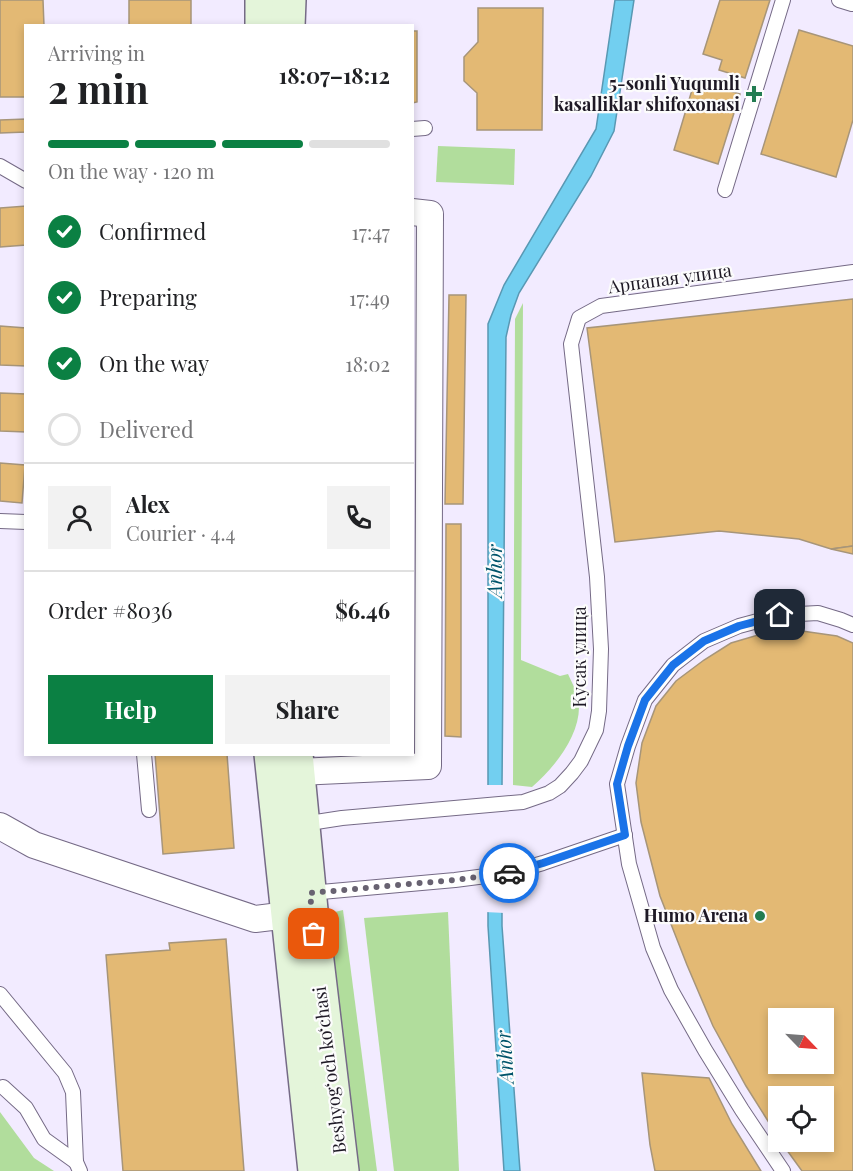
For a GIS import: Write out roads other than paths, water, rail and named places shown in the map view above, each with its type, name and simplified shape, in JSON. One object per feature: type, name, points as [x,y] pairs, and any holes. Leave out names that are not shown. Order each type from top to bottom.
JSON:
[{"type":"main road","points":[[261,24],[262,0]]},
{"type":"main road","points":[[288,24],[289,0]]},
{"type":"main road","name":"Beshyogʻoch koʻchasi","points":[[271,756],[303,906],[342,1171]]},
{"type":"main road","name":"Beshyogʻoch koʻchasi","points":[[297,763],[303,824],[303,906],[315,1171]]},
{"type":"street","points":[[297,763],[428,766],[430,214],[414,212]]},
{"type":"street","points":[[0,826],[34,844],[255,919],[303,906]]},
{"type":"lane","points":[[725,190],[783,0]]},
{"type":"lane","points":[[0,166],[24,180]]},
{"type":"lane","name":"Арпапая улица","points":[[586,472],[571,344],[579,318],[602,306],[853,272]]},
{"type":"lane","name":"Кусак улица","points":[[303,824],[342,818],[523,802],[549,794],[560,786],[581,761],[596,730],[600,701],[601,649],[597,577],[586,472]]},
{"type":"lane","points":[[0,521],[24,522]]},
{"type":"lane","points":[[783,1171],[742,1110],[671,990],[653,948],[629,864],[617,784],[645,700],[673,665],[704,641],[739,626],[780,615],[818,613],[853,625]]},
{"type":"lane","points":[[144,756],[148,810]]},
{"type":"lane","points":[[303,906],[510,873],[625,835]]},
{"type":"lane","points":[[0,994],[65,1073],[73,1092],[78,1167]]},
{"type":"lane","points":[[3,1087],[26,1108],[44,1139],[78,1167]]},
{"type":"water","name":"Anhor","points":[[615,0],[634,0],[614,131],[591,176],[519,293],[506,337],[502,926],[520,1171],[504,1171],[488,926],[488,324],[504,285],[596,129]]},
{"type":"place","name":"5-sonli Yuqumli kasalliklar shifoxonasi","points":[[754,94]]},
{"type":"place","name":"Humo Arena","points":[[760,916]]}]
